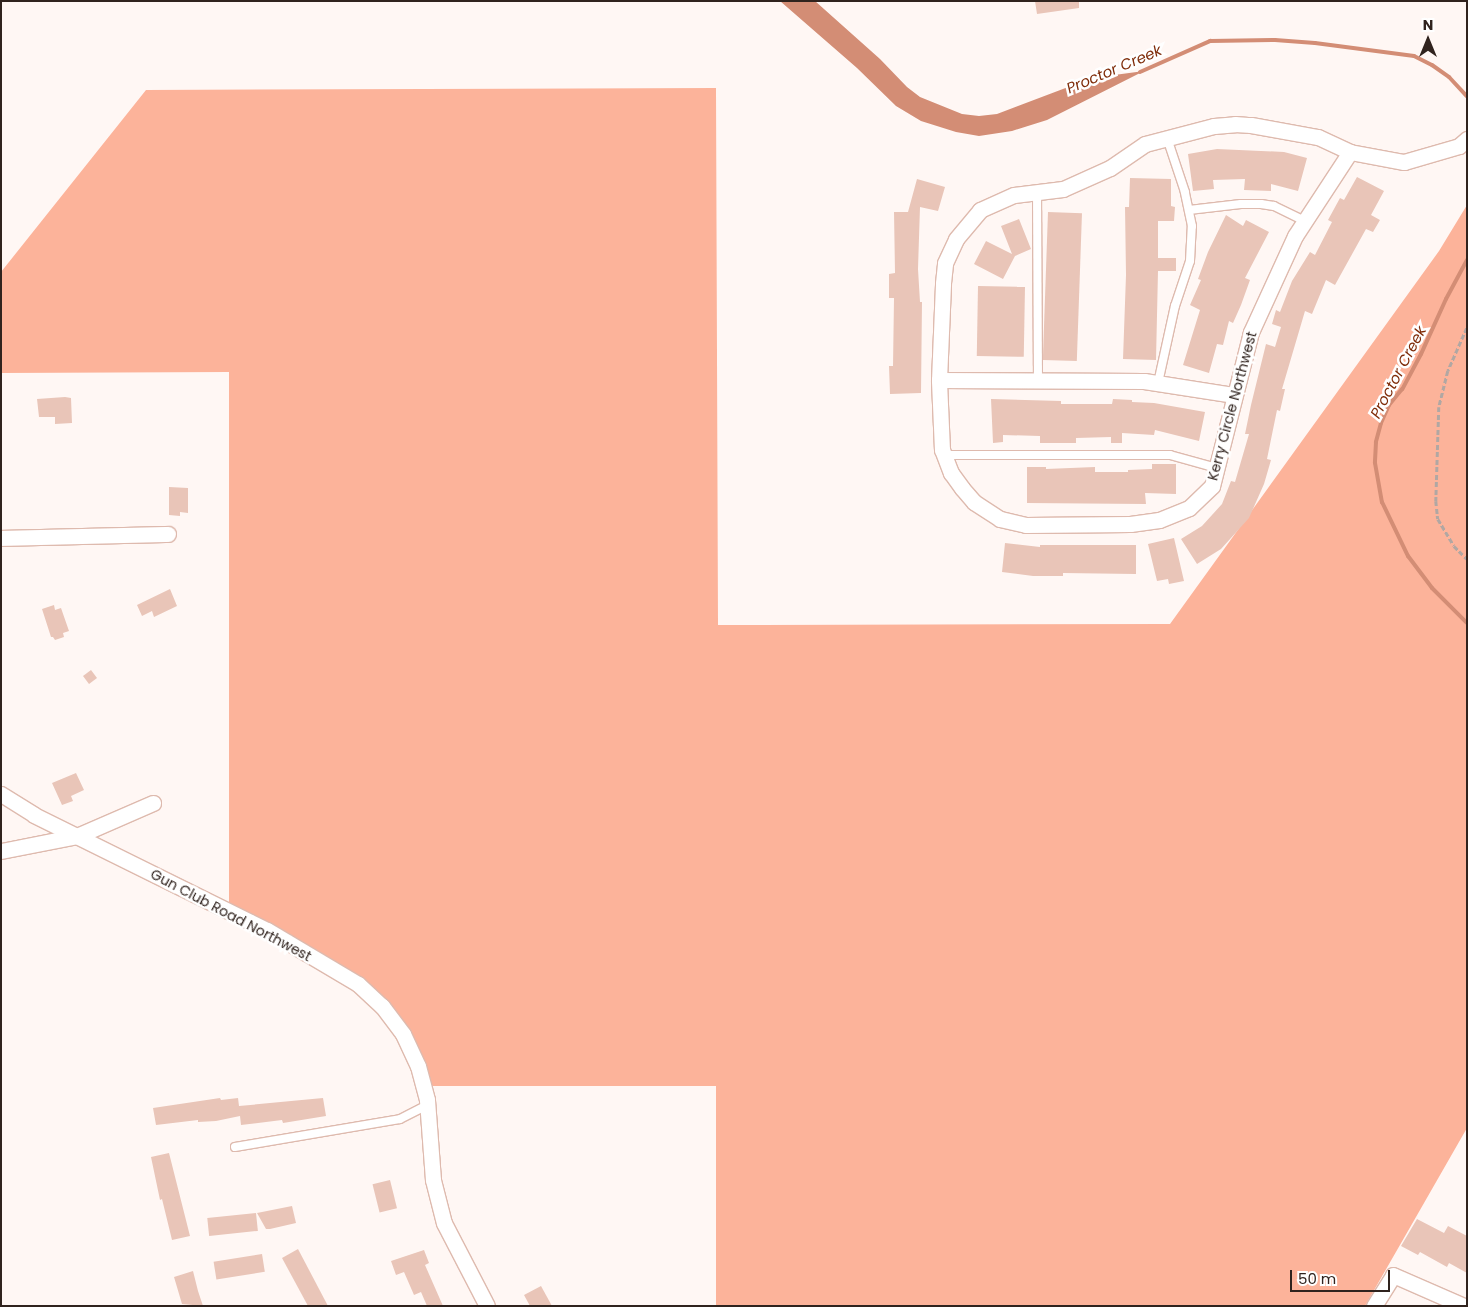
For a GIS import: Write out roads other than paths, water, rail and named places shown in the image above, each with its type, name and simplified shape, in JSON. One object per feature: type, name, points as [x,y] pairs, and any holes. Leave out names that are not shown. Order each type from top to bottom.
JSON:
[{"type":"street","name":"Kerry Circle Northwest","points":[[1252,125],[1318,137],[1350,152],[1305,221],[1273,280],[1251,332],[1212,486],[1189,508],[1159,520],[1130,524],[1026,525],[1000,519],[974,502],[951,473],[944,456],[939,380],[945,263],[956,240],[980,210],[1014,195],[1063,189],[1110,168],[1145,144],[1167,138],[1214,126],[1252,125]]},
{"type":"street","points":[[1350,152],[1404,162],[1459,146],[1467,139]]},
{"type":"street","points":[[939,380],[1144,381],[1234,395]]},
{"type":"street","points":[[1,538],[168,534]]},
{"type":"street","name":"Gun Club Road Northwest","points":[[1,794],[34,814],[77,836],[267,930],[358,984],[382,1006],[403,1034],[418,1066],[427,1105],[433,1180],[444,1223],[487,1306]]},
{"type":"street","points":[[1,851],[77,836],[153,803]]},
{"type":"street","points":[[1374,1306],[1393,1275],[1464,1306]]},
{"type":"lane","points":[[1158,383],[1175,306],[1190,261],[1192,226],[1185,192],[1167,138]]},
{"type":"lane","points":[[1038,192],[1038,381]]},
{"type":"lane","points":[[1189,210],[1240,204],[1261,204],[1274,206],[1305,221]]},
{"type":"lane","points":[[944,456],[1170,455],[1217,468]]},
{"type":"lane","points":[[235,1147],[400,1119],[427,1105]]},
{"type":"waterway","name":"Proctor Creek","points":[[1140,72],[1210,41],[1275,40],[1315,43],[1414,56],[1432,65],[1449,77],[1467,96]]},
{"type":"waterway","name":"Proctor Creek","points":[[1467,260],[1446,299],[1421,354],[1402,389],[1389,405],[1381,423],[1376,442],[1375,463],[1382,502],[1408,556],[1432,588],[1467,623]]}]
